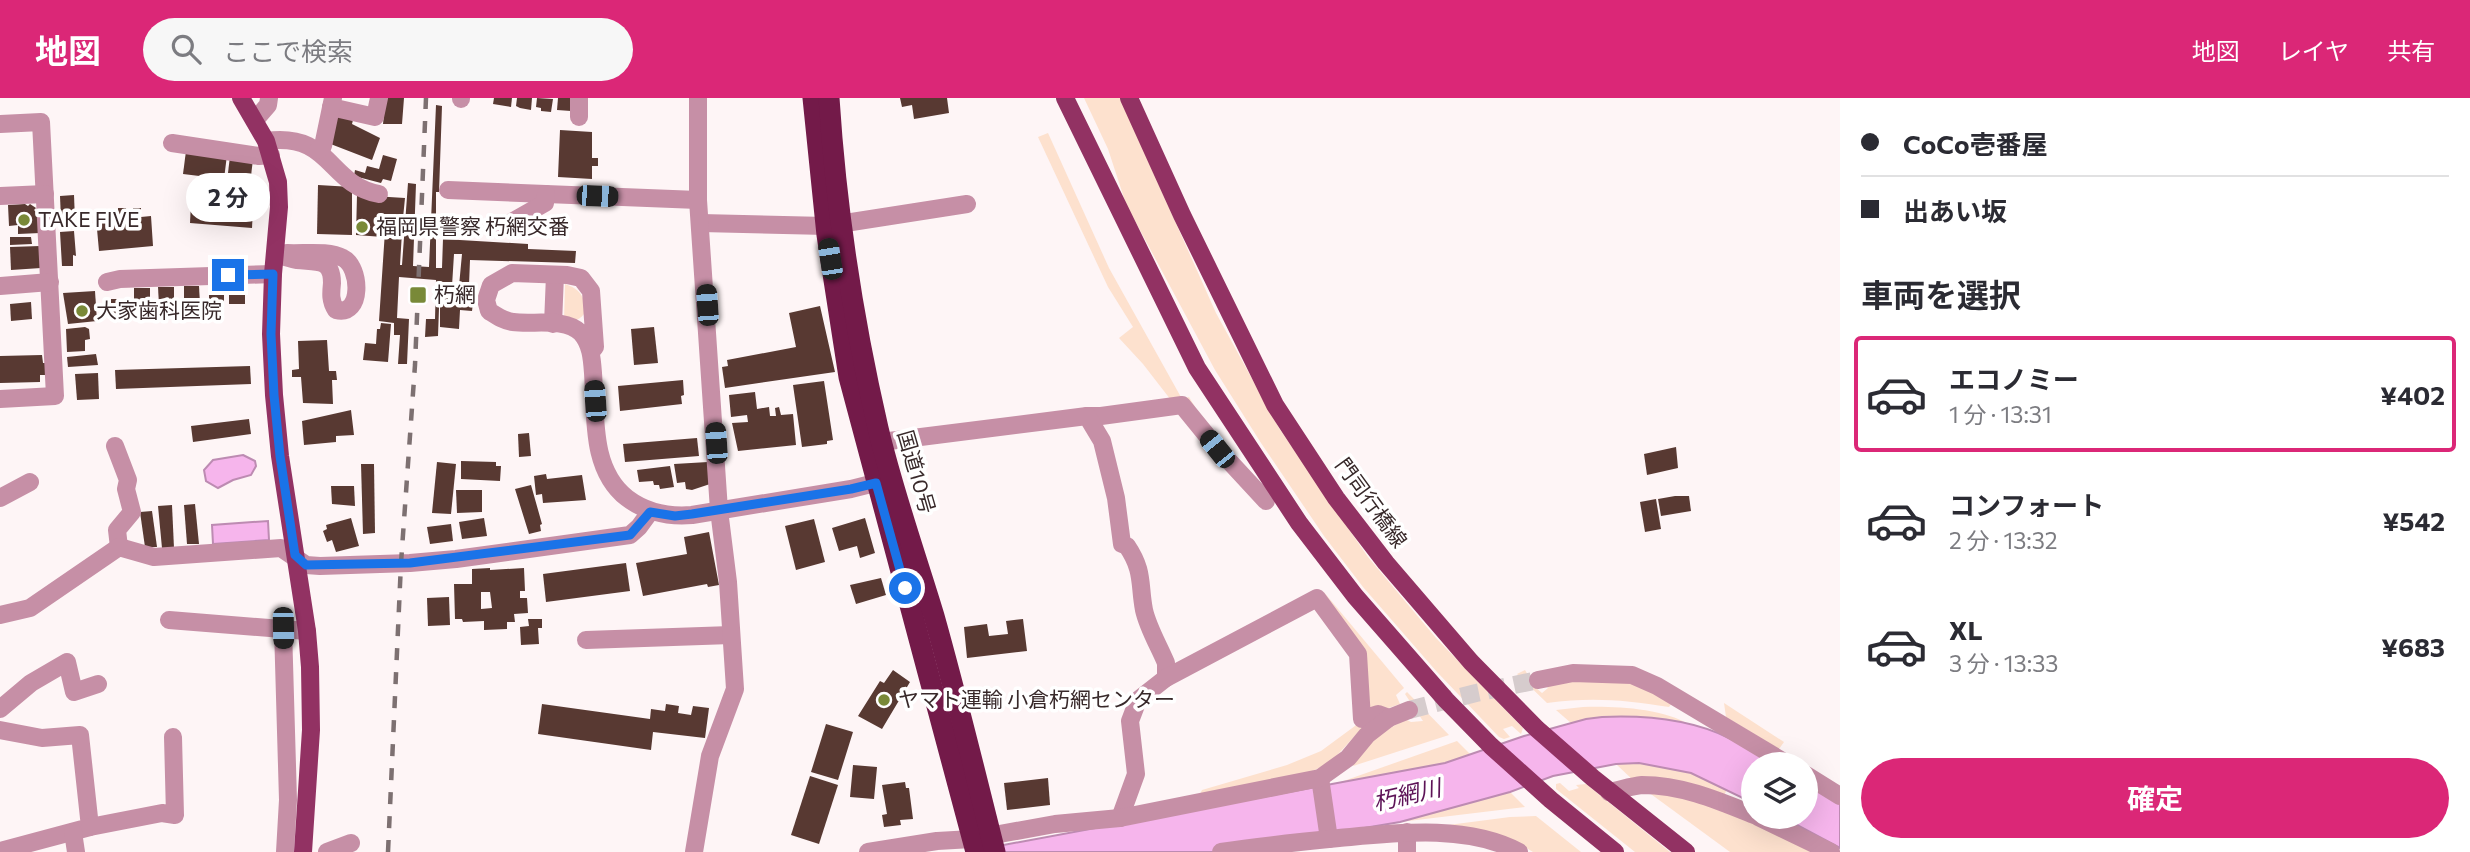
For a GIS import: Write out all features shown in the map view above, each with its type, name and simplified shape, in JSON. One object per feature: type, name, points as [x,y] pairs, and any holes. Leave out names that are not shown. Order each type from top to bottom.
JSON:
[{"type":"highway","name":"国道10号","points":[[813,98],[834,225],[849,377],[883,481],[933,616],[984,845]]},
{"type":"highway","name":"国道10号","points":[[830,98],[834,225],[858,322],[881,442],[883,481]]},
{"type":"main road","points":[[241,98],[268,148],[278,182],[280,255],[273,274],[271,334],[280,456],[307,631],[311,730],[303,852]]},
{"type":"main road","points":[[1065,98],[1197,368],[1299,523],[1355,596],[1446,700],[1550,800],[1615,852]]},
{"type":"main road","name":"門司行橋線","points":[[1129,98],[1182,215],[1275,405],[1336,498],[1386,563],[1471,662],[1537,729],[1592,778],[1686,852]]},
{"type":"street","points":[[255,120],[268,105],[268,98]]},
{"type":"street","points":[[318,150],[323,146],[332,103],[375,117],[379,98]]},
{"type":"street","points":[[579,98],[579,117]]},
{"type":"street","points":[[694,852],[710,756],[735,689],[719,510],[698,200],[698,98]]},
{"type":"street","points":[[0,124],[41,121],[55,396],[0,399]]},
{"type":"street","points":[[172,143],[259,156],[285,138],[303,142],[318,150],[355,184],[379,194]]},
{"type":"street","points":[[448,190],[698,200]]},
{"type":"street","points":[[0,196],[45,194]]},
{"type":"street","points":[[501,228],[545,203],[546,194]]},
{"type":"street","points":[[701,223],[834,225],[967,204]]},
{"type":"street","points":[[280,255],[333,255],[347,260],[355,273],[354,304],[350,310],[336,310],[331,303],[332,273],[328,266],[321,262],[288,259],[280,255]]},
{"type":"street","points":[[591,352],[595,347],[591,291],[580,278],[512,273],[491,285],[486,300],[489,311],[511,322],[562,324],[580,332],[591,352],[598,451],[605,470],[612,484],[650,512],[675,516],[851,489],[883,481]]},
{"type":"street","points":[[107,282],[120,279],[273,274]]},
{"type":"street","points":[[553,324],[555,275]]},
{"type":"street","points":[[0,286],[50,282]]},
{"type":"street","points":[[881,442],[1182,405],[1217,449],[1266,501]]},
{"type":"street","points":[[1087,416],[1102,441],[1116,498],[1122,544],[1127,546],[1139,568],[1143,584],[1144,611],[1166,663],[1166,678]]},
{"type":"street","points":[[115,446],[128,480],[127,489],[132,512],[117,530],[119,547]]},
{"type":"street","points":[[0,498],[30,482]]},
{"type":"street","points":[[0,615],[30,608],[119,547],[155,557],[281,548],[306,565],[410,563],[630,535],[650,512]]},
{"type":"street","points":[[1120,818],[1136,774],[1130,721],[1138,700],[1166,678],[1317,598],[1358,654],[1362,719],[1378,714],[1389,718]]},
{"type":"street","points":[[169,620],[307,631]]},
{"type":"street","points":[[283,628],[288,800],[285,852]]},
{"type":"street","points":[[586,640],[731,635]]},
{"type":"street","points":[[0,709],[31,683],[67,659],[74,692],[98,684]]},
{"type":"street","points":[[1538,680],[1573,673],[1632,675],[1657,686],[1767,752]]},
{"type":"street","points":[[868,852],[937,841],[984,845],[1055,824],[1120,818],[1321,785],[1367,735],[1389,718],[1409,710]]},
{"type":"street","points":[[0,730],[42,738],[80,735],[81,830],[76,852]]},
{"type":"street","points":[[0,851],[162,813],[174,815],[182,760],[173,737]]},
{"type":"street","points":[[1818,782],[1840,796]]},
{"type":"street","points":[[1321,785],[1329,834]]},
{"type":"street","points":[[1609,792],[1639,785],[1673,788],[1706,795],[1741,810]]},
{"type":"street","points":[[1783,829],[1831,852]]},
{"type":"street","points":[[1407,832],[1407,852]]},
{"type":"street","points":[[1221,852],[1329,834],[1407,832],[1484,838],[1519,852]]},
{"type":"street","points":[[327,852],[351,843]]},
{"type":"shaded area","points":[[1084,98],[1120,98],[1216,313],[1279,428],[1368,557],[1436,638],[1523,728],[1521,734],[1512,726],[1503,729],[1510,737],[1499,737],[1437,672],[1363,587],[1324,536],[1215,370],[1126,204],[1108,149]]},
{"type":"shaded area","points":[[1048,133],[1109,268],[1182,399],[1189,397],[1217,443],[1174,404],[1119,338],[1133,327],[1108,287],[1038,137]]},
{"type":"shaded area","points":[[565,284],[578,291],[584,301],[586,311],[577,320],[564,321]]},
{"type":"shaded area","points":[[1323,591],[1404,688],[1396,695],[1400,704],[1363,717],[1361,653]]},
{"type":"shaded area","points":[[1525,670],[1542,693],[1548,688],[1544,683],[1615,680],[1642,686],[1672,703],[1669,707],[1608,700],[1547,703],[1517,674]]},
{"type":"shaded area","points":[[1407,692],[1449,735],[1353,766],[1368,744],[1382,733],[1407,720],[1423,721],[1405,694]]},
{"type":"shaded area","points":[[1724,703],[1784,742],[1779,749],[1726,717]]},
{"type":"shaded area","points":[[1583,707],[1652,712],[1679,719],[1690,725],[1630,716],[1571,723],[1556,710]]},
{"type":"shaded area","points":[[1379,716],[1361,729],[1332,761],[1313,771],[1198,798],[1202,790],[1287,765],[1321,751],[1359,723]]},
{"type":"shaded area","points":[[1457,741],[1470,754],[1439,765],[1335,784]]},
{"type":"shaded area","points":[[1639,763],[1691,773],[1727,789],[1723,798],[1634,781],[1616,764]]},
{"type":"shaded area","points":[[1560,783],[1569,791],[1579,788],[1576,785],[1586,784],[1670,852],[1635,852],[1556,789],[1556,784]]},
{"type":"shaded area","points":[[1644,789],[1681,793],[1741,818],[1741,829],[1766,829],[1821,852],[1730,852]]},
{"type":"shaded area","points":[[1510,792],[1525,807],[1400,822]]},
{"type":"shaded area","points":[[1536,816],[1581,852],[1533,852],[1518,843],[1425,828],[1510,817]]},
{"type":"water","points":[[243,455],[255,461],[256,466],[251,475],[218,488],[206,481],[204,470],[213,460]]},
{"type":"water","points":[[268,521],[269,540],[213,544],[212,525]]},
{"type":"water","name":"朽網川","points":[[1634,717],[1683,722],[1729,738],[1754,752],[1741,752],[1741,797],[1691,773],[1639,763],[1616,764],[1553,776],[1510,792],[1400,822],[1220,852],[966,852],[1445,763],[1524,736],[1586,719]]},
{"type":"water","points":[[1818,789],[1840,803],[1840,848],[1804,829],[1818,829]]},
{"type":"building","points":[[387,98],[404,98],[402,124],[383,124]]},
{"type":"building","points":[[494,98],[512,98],[511,107],[493,104]]},
{"type":"building","points":[[517,98],[532,98],[531,110],[516,106]]},
{"type":"building","points":[[537,98],[553,99],[551,112],[541,111],[541,108],[536,107]]},
{"type":"building","points":[[558,98],[571,98],[571,111],[557,110]]},
{"type":"building","points":[[900,98],[947,98],[949,113],[914,119],[912,105],[902,107]]},
{"type":"building","points":[[436,105],[442,106],[439,192],[436,192],[436,268],[442,268],[443,239],[528,244],[528,249],[576,251],[575,263],[470,260],[469,285],[474,285],[473,292],[461,292],[461,302],[473,303],[472,311],[460,310],[459,329],[440,327],[440,280],[438,336],[425,337],[426,319],[435,319],[436,280],[399,277],[397,318],[409,319],[407,364],[398,364],[400,335],[394,335],[394,323],[379,321],[385,231],[402,232],[402,265],[408,183],[416,184],[413,266],[429,267]],"holes":[[[454,254],[462,254],[459,286],[452,286]]]},
{"type":"building","points":[[338,114],[353,120],[352,124],[380,138],[372,160],[328,143]]},
{"type":"building","points":[[560,130],[592,132],[592,158],[598,158],[598,166],[592,166],[592,179],[558,177]]},
{"type":"building","points":[[186,151],[227,155],[224,179],[183,174]]},
{"type":"building","points":[[383,155],[397,159],[391,181],[383,179],[381,183],[354,176],[355,170],[365,173],[367,166],[379,169]]},
{"type":"building","points":[[230,156],[253,159],[251,176],[228,173]]},
{"type":"building","points":[[318,185],[352,187],[352,235],[317,234]]},
{"type":"building","points":[[74,195],[75,220],[61,220],[60,196]]},
{"type":"building","points":[[357,195],[405,198],[402,228],[383,227],[383,237],[356,235]]},
{"type":"building","points":[[191,203],[253,207],[252,228],[190,223]]},
{"type":"building","name":"TAKE FIVE","points":[[25,204],[36,208],[34,210],[39,215],[40,233],[18,234],[18,225],[9,226],[8,205]]},
{"type":"building","points":[[118,208],[126,208],[127,215],[133,215],[133,208],[141,208],[141,217],[151,216],[153,246],[99,251],[96,218],[118,216]]},
{"type":"building","points":[[74,231],[76,256],[73,255],[73,266],[62,266],[60,232]]},
{"type":"building","points":[[10,237],[31,237],[32,244],[10,245]]},
{"type":"building","points":[[40,246],[41,268],[11,270],[10,247]]},
{"type":"building","points":[[229,285],[245,286],[245,304],[229,304]]},
{"type":"building","points":[[184,286],[199,286],[200,304],[184,304]]},
{"type":"building","points":[[209,286],[224,286],[224,304],[209,304]]},
{"type":"building","points":[[158,287],[174,287],[174,305],[159,305]]},
{"type":"building","points":[[134,288],[150,288],[150,306],[134,306]]},
{"type":"building","name":"大家歯科医院","points":[[95,291],[97,321],[68,324],[63,293]]},
{"type":"building","points":[[111,299],[126,299],[126,318],[111,318]]},
{"type":"building","points":[[31,302],[32,319],[11,321],[10,304]]},
{"type":"building","points":[[820,306],[835,372],[725,388],[722,367],[728,366],[727,360],[796,347],[789,313]]},
{"type":"building","points":[[381,323],[391,324],[388,362],[363,360],[365,343],[376,344],[377,329],[380,329]]},
{"type":"building","points":[[654,327],[658,363],[634,365],[631,329]]},
{"type":"building","points":[[66,329],[89,329],[90,339],[85,340],[85,351],[67,352]]},
{"type":"building","points":[[327,340],[329,371],[336,371],[337,380],[332,380],[333,404],[303,403],[301,377],[292,377],[292,370],[299,369],[298,341]]},
{"type":"building","points":[[96,354],[98,365],[68,367],[67,357]]},
{"type":"building","points":[[42,355],[43,363],[46,363],[46,375],[40,375],[40,382],[0,383],[0,356]]},
{"type":"building","points":[[250,366],[251,384],[116,389],[115,370]]},
{"type":"building","points":[[98,373],[99,399],[77,400],[75,374]]},
{"type":"building","points":[[683,380],[682,404],[620,411],[618,386]]},
{"type":"building","points":[[824,381],[833,440],[827,441],[827,444],[802,447],[793,385]]},
{"type":"building","points":[[755,392],[757,409],[769,407],[770,416],[776,416],[775,408],[779,407],[781,415],[793,414],[796,445],[738,451],[732,423],[748,422],[747,415],[731,417],[729,395]]},
{"type":"building","points":[[351,410],[354,435],[336,436],[336,442],[304,445],[302,421]]},
{"type":"building","points":[[249,419],[251,434],[193,442],[191,426]]},
{"type":"building","points":[[529,433],[531,456],[519,457],[518,434]]},
{"type":"building","points":[[697,438],[699,456],[625,462],[623,444]]},
{"type":"building","points":[[1676,447],[1678,468],[1647,475],[1644,454]]},
{"type":"building","points":[[461,461],[496,462],[496,466],[501,466],[500,481],[461,479]]},
{"type":"building","points":[[437,462],[456,464],[451,514],[432,513]]},
{"type":"building","points":[[708,462],[710,484],[692,490],[686,489],[685,482],[677,483],[674,464]]},
{"type":"building","points":[[361,464],[374,464],[375,533],[363,534]]},
{"type":"building","points":[[670,466],[674,487],[660,489],[653,481],[639,482],[637,470]]},
{"type":"building","points":[[546,474],[547,479],[582,475],[586,500],[543,503],[542,494],[536,495],[534,476]]},
{"type":"building","points":[[531,485],[542,524],[541,531],[529,534],[515,489]]},
{"type":"building","points":[[331,486],[354,486],[355,506],[332,504]]},
{"type":"building","points":[[456,490],[482,490],[482,512],[457,513]]},
{"type":"building","points":[[1689,496],[1691,511],[1661,516],[1658,499]]},
{"type":"building","points":[[1656,499],[1661,529],[1645,532],[1640,502]]},
{"type":"building","points":[[195,504],[199,544],[187,544],[184,505]]},
{"type":"building","points":[[172,505],[174,548],[162,548],[158,506]]},
{"type":"building","points":[[152,511],[157,547],[145,547],[140,512]]},
{"type":"building","points":[[351,518],[359,546],[336,552],[332,540],[327,542],[323,531],[327,529],[326,525]]},
{"type":"building","points":[[484,518],[487,536],[462,539],[459,522]]},
{"type":"building","points":[[865,518],[875,553],[860,558],[857,546],[839,551],[832,528]]},
{"type":"building","points":[[814,519],[825,562],[796,570],[785,526]]},
{"type":"building","points":[[451,524],[453,541],[430,544],[427,527]]},
{"type":"building","points":[[709,532],[719,585],[708,587],[707,584],[643,596],[636,563],[687,554],[684,537]]},
{"type":"building","points":[[626,563],[630,591],[546,602],[543,574]]},
{"type":"building","points":[[524,568],[525,591],[520,591],[520,598],[527,598],[528,613],[514,614],[515,622],[507,622],[507,629],[484,630],[484,621],[463,622],[462,619],[455,619],[454,584],[472,584],[472,569]],"holes":[[[481,592],[490,592],[492,608],[481,609]]]},
{"type":"building","points":[[881,578],[886,595],[856,604],[850,585]]},
{"type":"building","points":[[449,597],[450,625],[428,626],[427,598]]},
{"type":"building","points":[[528,619],[542,619],[542,628],[538,628],[539,644],[521,645],[520,627],[529,626]]},
{"type":"building","points":[[1023,619],[1027,651],[967,658],[964,627],[987,624],[989,636],[1008,634],[1006,621]]},
{"type":"building","name":"ヤマト運輸 小倉朽網センター","points":[[893,670],[910,682],[882,729],[858,716],[880,681],[884,683]]},
{"type":"building","points":[[542,704],[650,719],[651,709],[665,711],[666,704],[679,706],[678,713],[691,715],[693,706],[709,708],[705,738],[653,732],[651,750],[538,734]]},
{"type":"building","points":[[826,724],[853,732],[838,780],[811,772]]},
{"type":"building","points":[[853,765],[877,767],[874,799],[850,797]]},
{"type":"building","points":[[810,776],[838,785],[819,844],[791,835]]},
{"type":"building","points":[[1048,778],[1050,805],[1007,810],[1004,783]]},
{"type":"building","points":[[905,782],[906,788],[909,788],[913,819],[900,820],[901,825],[884,827],[882,815],[887,814],[882,785]]},
{"type":"tunnel","points":[[1409,710],[1538,680]]},
{"type":"railway","points":[[388,852],[401,563],[415,365],[426,98]]},
{"type":"place","name":"TAKE FIVE","points":[[24,220]]},
{"type":"place","name":"福岡県警察 朽網交番","points":[[362,227]]},
{"type":"place","name":"朽網","points":[[418,295]]},
{"type":"place","name":"大家歯科医院","points":[[82,311]]},
{"type":"place","name":"ヤマト運輸 小倉朽網センター","points":[[884,700]]},
{"type":"route","points":[[228,275],[273,274],[271,334],[280,456],[295,555],[306,565],[410,563],[456,559],[630,535],[650,512],[675,516],[692,514],[876,483],[905,588]]}]
